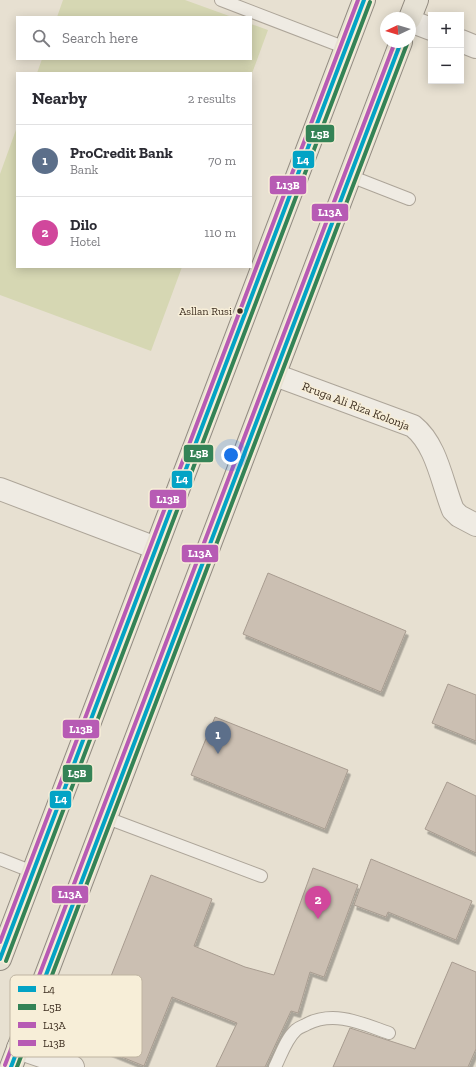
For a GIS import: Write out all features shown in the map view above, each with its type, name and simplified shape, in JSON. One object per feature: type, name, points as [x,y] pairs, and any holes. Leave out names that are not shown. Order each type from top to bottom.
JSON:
[{"type":"main road","points":[[0,959],[364,0]]},
{"type":"main road","points":[[413,12],[417,0]]},
{"type":"main road","points":[[46,975],[399,48]]},
{"type":"street","points":[[416,22],[428,28]]},
{"type":"street","points":[[464,42],[476,47]]},
{"type":"street","name":"Rruga Ali Riza Kolonja","points":[[275,375],[412,426],[421,433],[430,448],[453,510],[459,516],[476,525]]},
{"type":"street","points":[[0,489],[156,548]]},
{"type":"street","points":[[14,1057],[73,1067]]},
{"type":"lane","points":[[221,0],[346,48]]},
{"type":"lane","points":[[350,176],[409,199]]},
{"type":"lane","points":[[106,818],[261,876]]},
{"type":"lane","points":[[0,859],[33,872]]},
{"type":"lane","points":[[275,1067],[285,1045],[296,1029],[312,1021],[329,1018],[349,1019],[389,1033]]},
{"type":"green space","points":[[63,0],[185,0],[229,16],[57,16]]},
{"type":"green space","points":[[252,24],[268,30],[252,73],[252,72],[37,72],[42,60],[252,60]]},
{"type":"green space","points":[[16,130],[16,268],[182,268],[151,351],[0,295],[0,174]]},
{"type":"building","points":[[268,573],[406,631],[381,692],[243,634]]},
{"type":"building","points":[[448,684],[476,695],[476,741],[432,723]]},
{"type":"building","points":[[215,717],[348,770],[325,829],[191,775]]},
{"type":"building","points":[[447,782],[476,796],[476,853],[425,829]]},
{"type":"building","points":[[371,859],[472,901],[456,940],[388,912],[386,917],[354,905]]},
{"type":"building","points":[[313,868],[358,885],[324,977],[310,972],[298,1013],[291,1011],[265,1067],[216,1067],[237,1023],[172,997],[144,1066],[122,1057],[142,1057],[142,975],[111,975],[151,875],[212,899],[194,946],[245,967],[274,975]]},
{"type":"building","points":[[452,962],[476,972],[476,1049],[468,1067],[333,1067],[350,1028],[415,1049]]},
{"type":"transit line","name":"L13B","points":[[0,942],[358,0]]},
{"type":"transit line","name":"L4","points":[[0,959],[364,0]]},
{"type":"transit line","name":"L5B","points":[[6,961],[370,2]]},
{"type":"transit line","name":"L13A","points":[[39,975],[393,48]]},
{"type":"transit line","name":"L4","points":[[46,975],[399,48]]},
{"type":"transit line","name":"L5B","points":[[52,975],[405,48]]},
{"type":"transit line","name":"L13A","points":[[5,1065],[10,1052]]},
{"type":"transit line","name":"L4","points":[[11,1067],[15,1057]]},
{"type":"transit line","name":"L5B","points":[[17,1067],[21,1057]]},
{"type":"place","name":"Asllan Rusi","points":[[240,311]]},
{"type":"place","name":"ProCredit Bank","points":[[218,754]]},
{"type":"place","name":"Dilo","points":[[318,919]]}]
